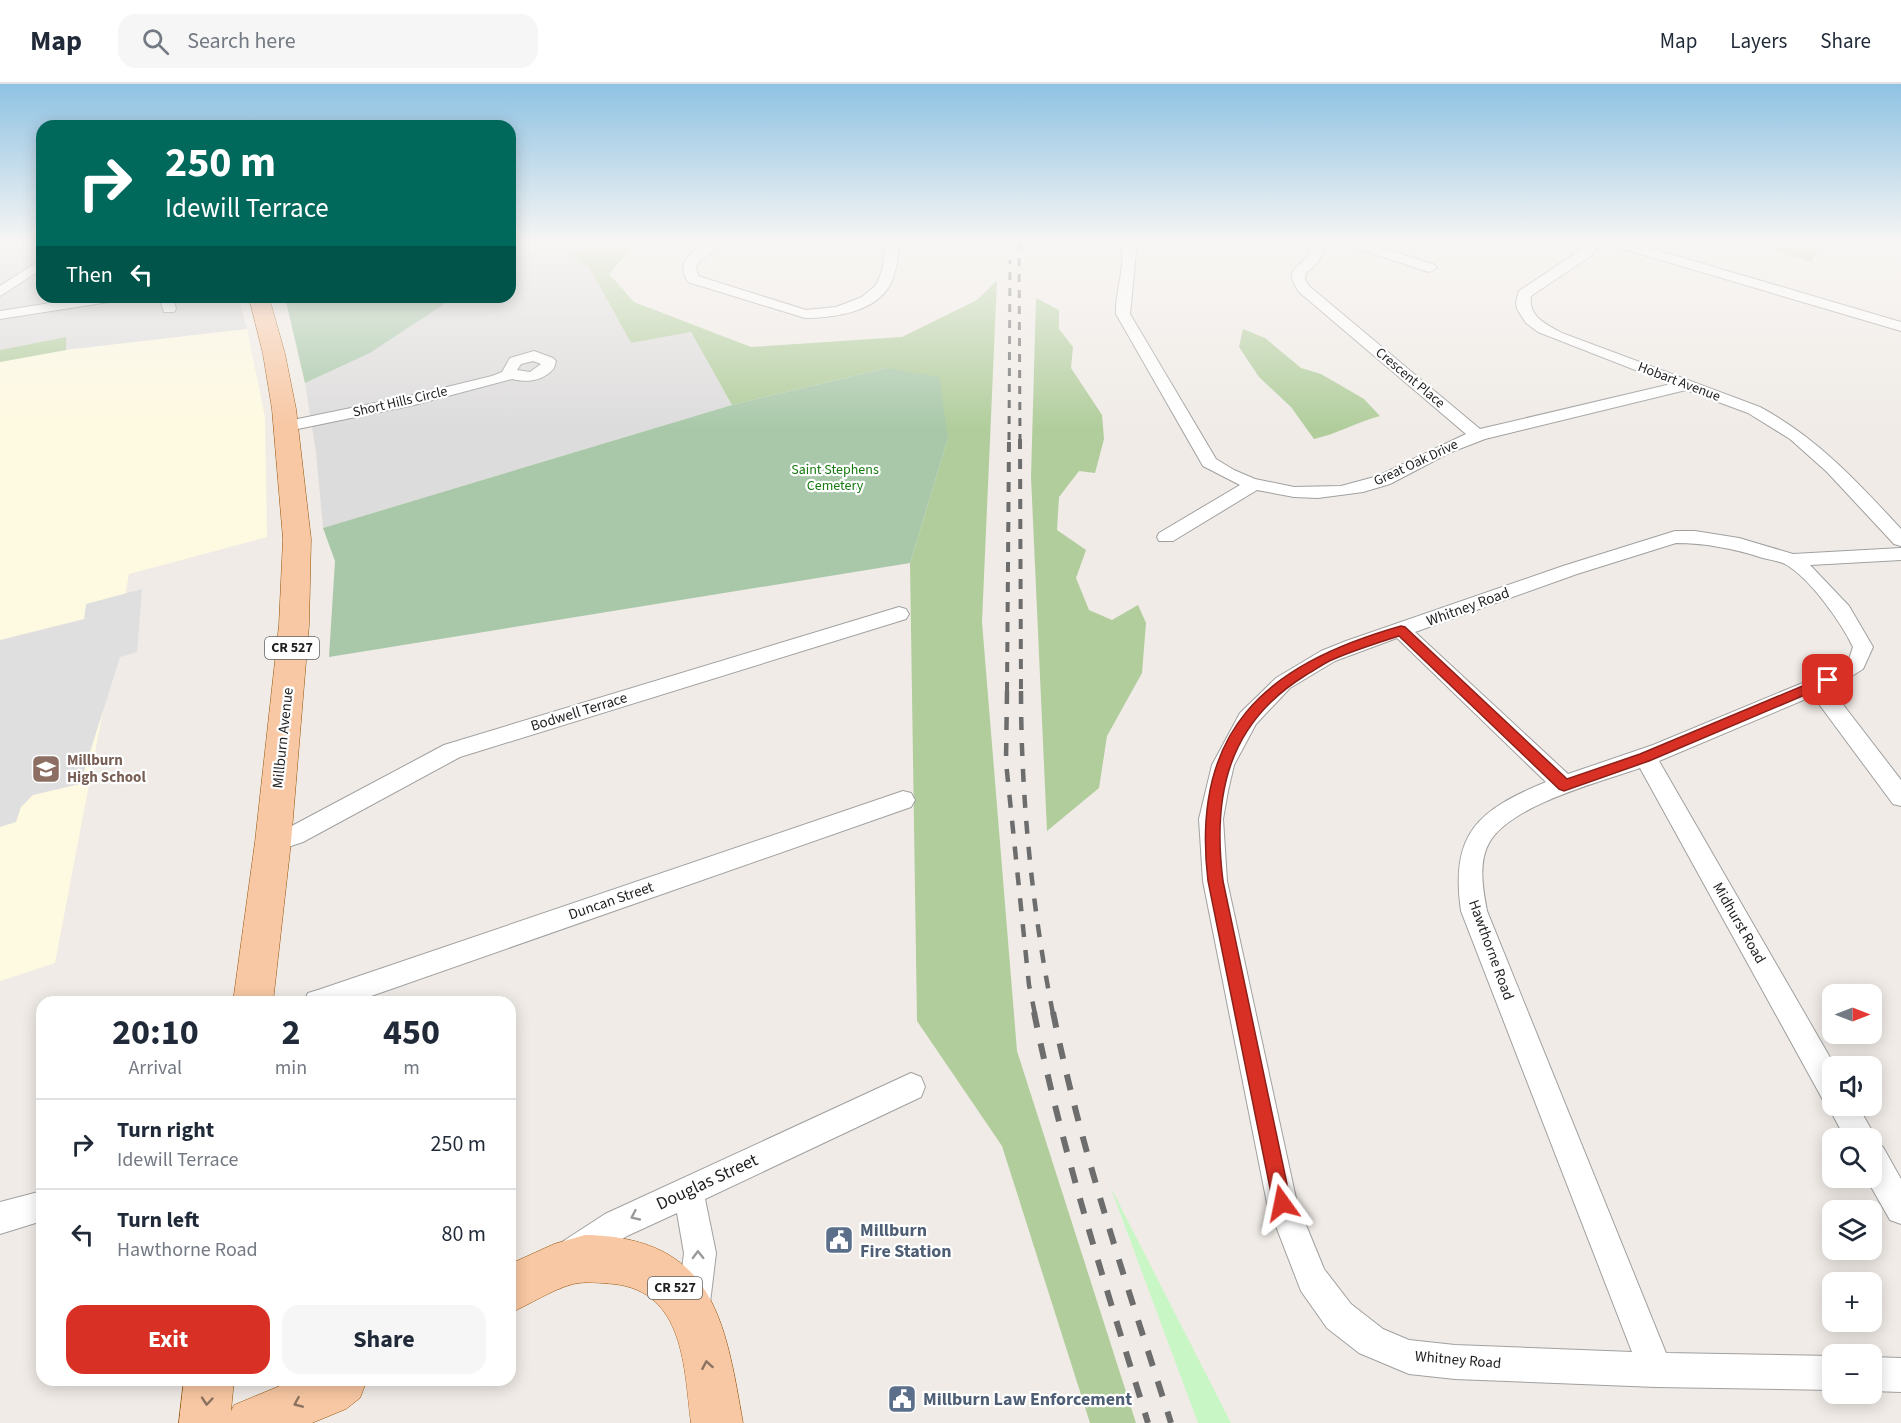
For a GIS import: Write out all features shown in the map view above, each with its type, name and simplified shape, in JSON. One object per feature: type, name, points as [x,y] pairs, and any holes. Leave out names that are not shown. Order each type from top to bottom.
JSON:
[{"type":"main road","name":"Millburn Avenue","points":[[254,996],[273,842],[294,625],[297,546],[288,426],[277,365],[261,304]]},
{"type":"main road","name":"CR 527","points":[[526,1281],[583,1259],[624,1261],[654,1270],[675,1287],[693,1313],[701,1334],[717,1423]]},
{"type":"main road","points":[[205,1423],[208,1386]]},
{"type":"main road","points":[[252,1423],[328,1391],[334,1386]]},
{"type":"street","points":[[0,315],[67,304]]},
{"type":"street","points":[[775,304],[805,314],[830,312],[855,304]]},
{"type":"street","name":"Great Oak Drive","points":[[1122,304],[1123,314],[1209,462],[1229,474],[1254,483],[1310,492],[1364,487],[1477,435],[1688,385]]},
{"type":"street","name":"Crescent Place","points":[[1322,304],[1477,435]]},
{"type":"street","name":"Hobart Avenue","points":[[1522,304],[1526,316],[1557,336],[1781,423],[1825,461],[1901,540]]},
{"type":"street","points":[[1825,304],[1901,327]]},
{"type":"street","name":"Short Hills Circle","points":[[288,426],[414,400],[498,380],[512,373]]},
{"type":"street","points":[[1166,537],[1254,483]]},
{"type":"street","name":"Whitney Road","points":[[1822,1373],[1656,1370],[1455,1362],[1409,1356],[1371,1341],[1340,1316],[1312,1280],[1282,1203],[1215,881],[1212,819],[1223,765],[1238,734],[1264,700],[1283,683],[1328,656],[1580,567],[1675,537],[1695,537],[1739,544],[1792,560],[1901,554]]},
{"type":"street","name":"Hawthorne Road","points":[[1656,1370],[1477,920],[1469,883],[1475,846],[1487,826],[1505,811],[1564,785],[1645,757],[1817,685],[1839,675],[1857,663],[1863,647],[1846,616],[1792,560]]},
{"type":"street","name":"Bodwell Terrace","points":[[273,842],[296,835],[452,751],[899,614]]},
{"type":"street","points":[[1401,630],[1564,785]]},
{"type":"street","points":[[1817,685],[1901,797]]},
{"type":"street","name":"Midhurst Road","points":[[1645,757],[1822,1071]]},
{"type":"street","name":"Duncan Street","points":[[335,996],[903,800]]},
{"type":"street","name":"Douglas Street","points":[[526,1281],[616,1225],[911,1087]]},
{"type":"street","points":[[1882,1176],[1901,1209]]},
{"type":"street","points":[[688,1191],[700,1253],[693,1313]]},
{"type":"street","points":[[0,1218],[36,1208]]},
{"type":"street","points":[[1882,1374],[1901,1374]]},
{"type":"shaded area","points":[[0,304],[240,304],[247,329],[66,350],[66,337],[0,350]]},
{"type":"shaded area","points":[[444,304],[610,304],[631,343],[691,332],[732,405],[323,528],[316,452],[305,383],[370,353]]},
{"type":"shaded area","name":"Millburn High School","points":[[247,329],[265,417],[267,537],[129,574],[55,963],[0,981],[0,362],[66,350]]},
{"type":"shaded area","points":[[142,589],[137,652],[120,657],[80,784],[33,795],[21,807],[16,822],[0,827],[0,640],[84,619],[86,604]]},
{"type":"green space","points":[[287,304],[444,304],[370,353],[305,383]]},
{"type":"green space","points":[[610,304],[640,304],[751,347],[902,337],[968,304],[996,304],[982,622],[1017,1051],[1136,1423],[1090,1423],[1002,1146],[917,1021],[910,563],[948,438],[887,368],[732,405],[691,332],[631,343]]},
{"type":"green space","points":[[1036,304],[1048,304],[1059,310],[1059,329],[1073,347],[1071,368],[1102,415],[1104,439],[1095,473],[1079,471],[1059,497],[1057,530],[1086,550],[1076,578],[1089,610],[1112,620],[1138,605],[1146,623],[1142,673],[1107,736],[1099,788],[1047,831],[1031,477]]},
{"type":"green space","points":[[1243,329],[1265,338],[1301,368],[1321,374],[1364,399],[1380,416],[1314,439],[1291,407],[1259,377],[1239,347]]},
{"type":"green space","points":[[66,337],[66,350],[0,362],[0,350]]},
{"type":"green space","name":"Saint Stephens Cemetery","points":[[887,368],[939,377],[948,438],[910,563],[329,657],[335,561],[323,528],[732,405]]},
{"type":"green space","points":[[1110,1186],[1231,1423],[1198,1423]]},
{"type":"railway","points":[[1009,440],[1010,304]]},
{"type":"railway","points":[[1019,304],[1020,440]]},
{"type":"railway","points":[[1007,692],[1009,439]]},
{"type":"railway","points":[[1020,439],[1021,692]]},
{"type":"railway","points":[[1007,691],[1006,762],[1029,985],[1035,1014]]},
{"type":"railway","points":[[1021,691],[1023,772],[1029,853],[1039,934],[1053,1014]]},
{"type":"railway","points":[[1034,1012],[1071,1168],[1148,1423]]},
{"type":"railway","points":[[1053,1012],[1091,1168],[1171,1423]]},
{"type":"place","name":"Millburn High School","points":[[46,769]]},
{"type":"place","name":"Millburn Fire Station","points":[[839,1240]]},
{"type":"place","name":"Millburn Law Enforcement","points":[[902,1399]]},
{"type":"route","points":[[1282,1203],[1215,881],[1212,849],[1212,819],[1223,765],[1234,741],[1264,700],[1283,683],[1328,656],[1401,630],[1564,785],[1645,757],[1828,680]]}]
